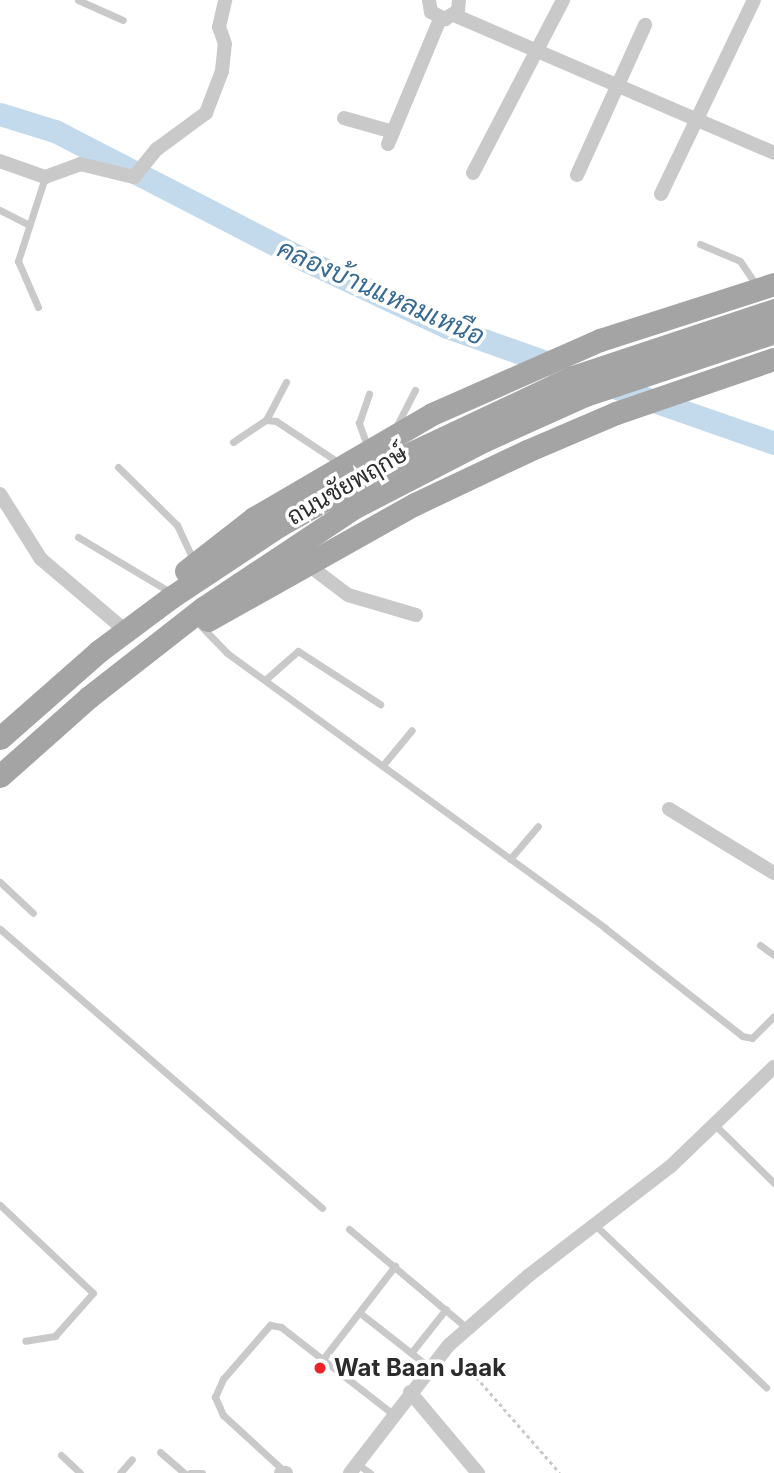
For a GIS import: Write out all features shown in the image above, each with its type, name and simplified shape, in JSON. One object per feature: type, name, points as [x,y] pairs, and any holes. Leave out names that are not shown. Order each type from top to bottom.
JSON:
[{"type":"main road","name":"ถนนชัยพฤกษ์","points":[[99,651],[120,626],[254,518],[392,436],[521,374],[600,340],[766,286]]},
{"type":"main road","name":"ถนนชัยพฤกษ์","points":[[0,738],[99,651],[280,525],[491,412],[615,360],[774,310]]},
{"type":"main road","name":"ถนนชัยพฤกษ์","points":[[0,776],[143,654],[307,536],[483,441],[637,376],[774,332]]},
{"type":"main road","name":"ถนนชัยพฤกษ์","points":[[143,654],[440,492],[625,410],[774,359]]},
{"type":"street","points":[[0,162],[45,177],[80,164],[138,172],[206,113],[222,71],[225,44],[219,27],[225,0]]},
{"type":"street","points":[[429,0],[431,12],[540,51],[699,118],[774,153]]},
{"type":"street","points":[[344,118],[390,138],[447,17],[459,0]]},
{"type":"street","points":[[473,173],[540,51],[563,0]]},
{"type":"street","points":[[662,194],[754,0]]},
{"type":"street","points":[[577,175],[645,25]]},
{"type":"street","points":[[0,494],[41,559],[120,626]]},
{"type":"street","points":[[306,565],[348,595],[416,615]]},
{"type":"street","points":[[669,810],[774,873]]},
{"type":"street","points":[[360,1470],[410,1392],[449,1345],[715,1125],[773,1072]]},
{"type":"street","points":[[410,1392],[478,1473]]},
{"type":"lane","points":[[78,0],[123,20]]},
{"type":"lane","points":[[38,307],[18,261],[45,177]]},
{"type":"lane","points":[[0,210],[28,224]]},
{"type":"lane","points":[[700,244],[740,261],[766,286]]},
{"type":"lane","points":[[233,442],[266,420],[286,382]]},
{"type":"lane","points":[[392,436],[415,390]]},
{"type":"lane","points":[[369,394],[359,422],[369,449]]},
{"type":"lane","points":[[266,420],[297,433],[342,464]]},
{"type":"lane","points":[[118,467],[177,525],[195,564]]},
{"type":"lane","points":[[78,537],[164,589]]},
{"type":"lane","points":[[200,625],[227,653],[510,859],[747,1039],[774,1016]]},
{"type":"lane","points":[[265,680],[298,651],[380,704]]},
{"type":"lane","points":[[383,765],[412,730]]},
{"type":"lane","points":[[510,859],[538,826]]},
{"type":"lane","points":[[0,882],[33,912]]},
{"type":"lane","points":[[0,929],[322,1208]]},
{"type":"lane","points":[[760,945],[774,955]]},
{"type":"lane","points":[[715,1125],[774,1183]]},
{"type":"lane","points":[[0,1205],[93,1293],[55,1336],[24,1341]]},
{"type":"lane","points":[[595,1225],[766,1387]]},
{"type":"lane","points":[[349,1228],[467,1328]]},
{"type":"lane","points":[[323,1359],[395,1266]]},
{"type":"lane","points":[[411,1353],[446,1309]]},
{"type":"lane","points":[[360,1313],[429,1367]]},
{"type":"lane","points":[[284,1472],[223,1415],[215,1397],[218,1387],[270,1325],[281,1327],[394,1415]]},
{"type":"lane","points":[[160,1452],[184,1473]]},
{"type":"lane","points":[[61,1455],[80,1473]]},
{"type":"lane","points":[[120,1473],[132,1459]]},
{"type":"lane","points":[[190,1473],[202,1473]]},
{"type":"path","points":[[449,1345],[560,1473]]},
{"type":"waterway","name":"คลองบ้านแหลมเหนือ","points":[[0,114],[55,131],[307,261],[447,327],[560,367]]},
{"type":"waterway","name":"คลองบ้านแหลมเหนือ","points":[[602,383],[774,443]]},
{"type":"place","name":"Wat Baan Jaak","points":[[320,1368]]}]
